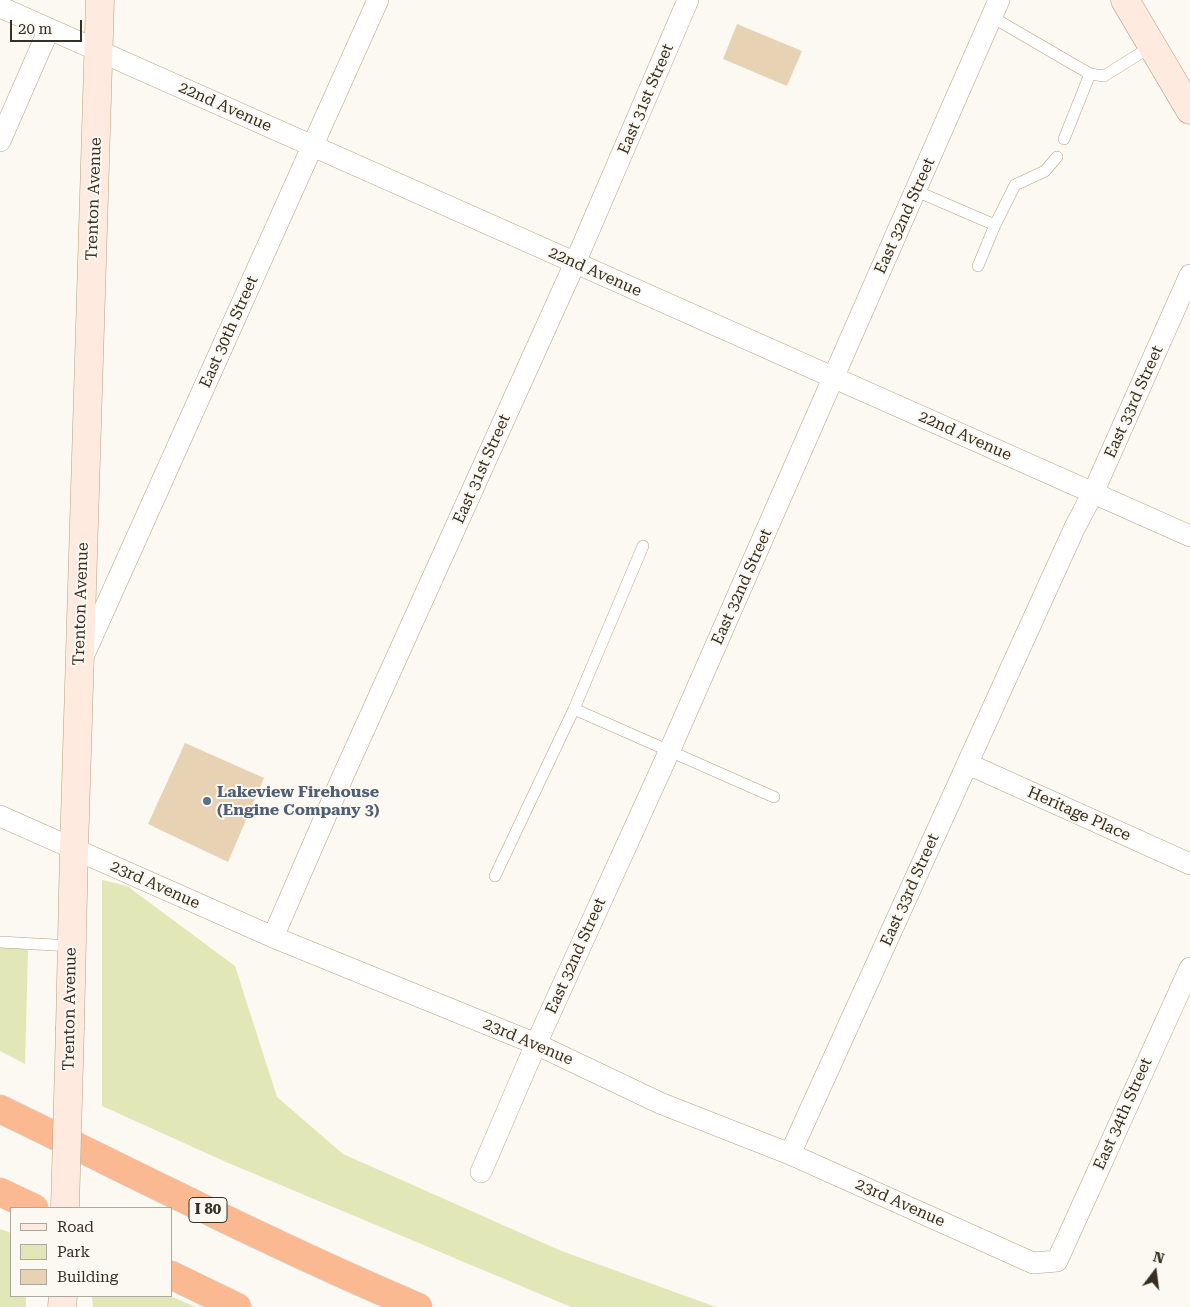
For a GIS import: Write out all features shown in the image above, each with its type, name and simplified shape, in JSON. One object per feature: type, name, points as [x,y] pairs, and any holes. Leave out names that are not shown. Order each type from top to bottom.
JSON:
[{"type":"highway","name":"I 80","points":[[0,1109],[285,1247],[418,1307]]},
{"type":"highway","points":[[0,1192],[32,1207]]},
{"type":"highway","points":[[172,1275],[237,1307]]},
{"type":"street","name":"Trenton Avenue","points":[[65,1207],[100,0]]},
{"type":"street","name":"East 30th Street","points":[[80,664],[378,0]]},
{"type":"street","name":"East 31st Street","points":[[273,937],[343,776],[575,263],[688,0]]},
{"type":"street","points":[[1125,0],[1190,110]]},
{"type":"street","name":"22nd Avenue","points":[[0,7],[1190,536]]},
{"type":"street","name":"East 32nd Street","points":[[481,1172],[536,1044],[669,752],[996,8]]},
{"type":"street","points":[[0,141],[50,29]]},
{"type":"street","name":"East 33rd Street","points":[[790,1154],[1075,527],[1093,493],[1190,275]]},
{"type":"street","name":"Heritage Place","points":[[968,764],[1190,864]]},
{"type":"street","name":"23rd Avenue","points":[[0,816],[273,937],[536,1044],[660,1102],[790,1154],[1033,1263],[1057,1261]]},
{"type":"street","name":"East 34th Street","points":[[1057,1261],[1190,968]]},
{"type":"lane","points":[[996,8],[1090,74],[1104,76],[1152,46]]},
{"type":"lane","points":[[1064,139],[1090,74]]},
{"type":"lane","points":[[978,266],[1014,185],[1045,171],[1057,157]]},
{"type":"lane","points":[[916,191],[995,226]]},
{"type":"lane","points":[[495,876],[574,710],[643,546]]},
{"type":"lane","points":[[574,710],[774,797]]},
{"type":"lane","points":[[0,942],[72,946]]},
{"type":"green space","points":[[102,880],[127,886],[235,966],[277,1097],[343,1154],[559,1250],[716,1307],[571,1307],[226,1162],[102,1106]]},
{"type":"green space","points":[[0,944],[28,950],[25,1064],[0,1051]]},
{"type":"green space","points":[[0,1229],[10,1233],[10,1297],[26,1297],[26,1307],[0,1307]]},
{"type":"green space","points":[[92,1297],[172,1297],[196,1307],[93,1307]]},
{"type":"building","points":[[737,24],[802,51],[787,86],[723,59]]},
{"type":"building","name":"Lakeview Firehouse (Engine Company 3)","points":[[185,743],[264,778],[228,862],[148,824]]},
{"type":"place","name":"Lakeview Firehouse (Engine Company 3)","points":[[207,801]]}]
